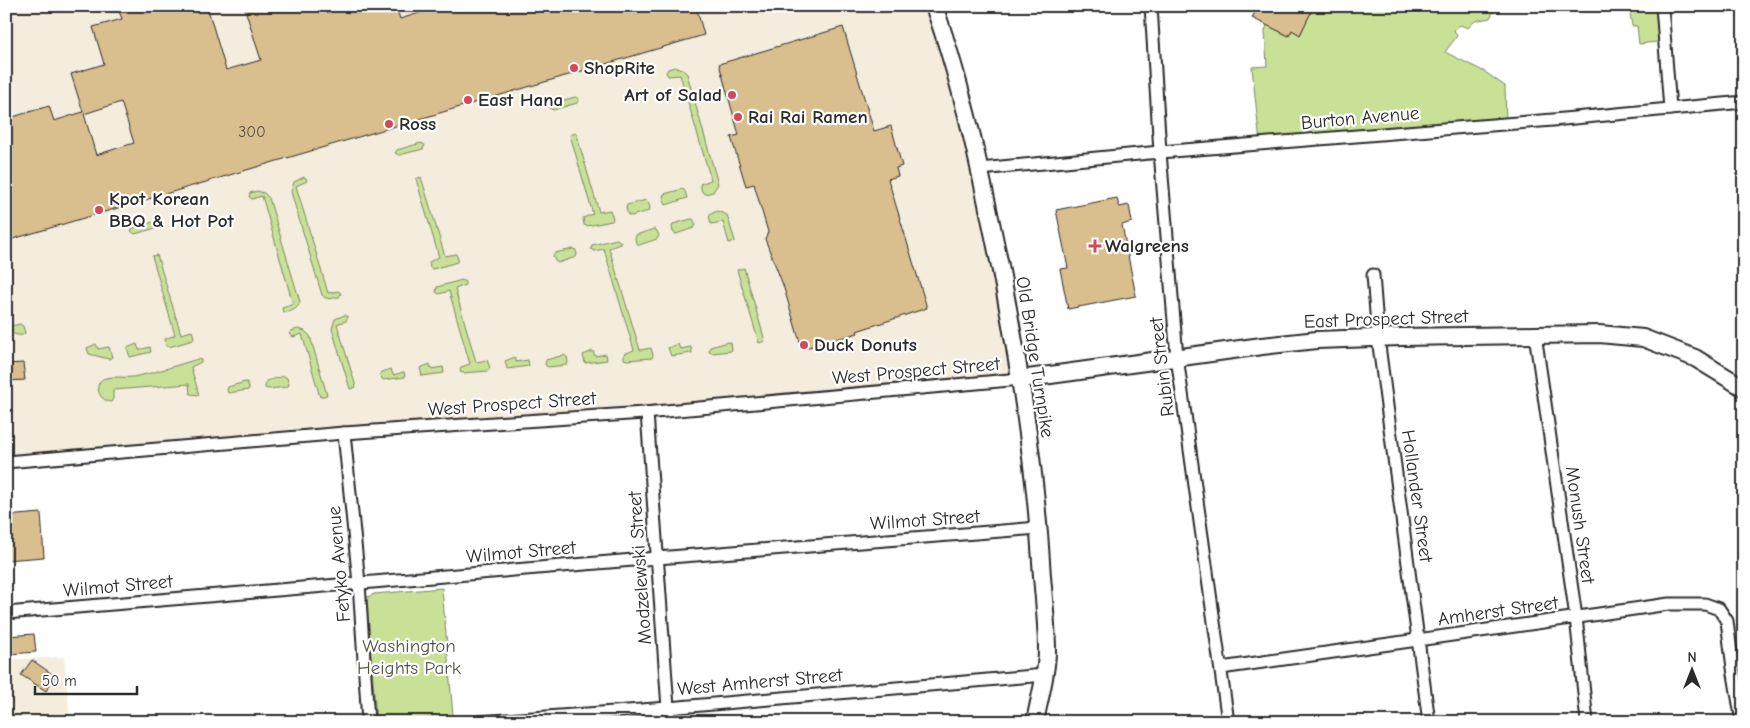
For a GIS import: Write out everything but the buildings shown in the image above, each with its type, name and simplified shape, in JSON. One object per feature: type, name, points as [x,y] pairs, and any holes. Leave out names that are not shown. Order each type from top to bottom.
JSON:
[{"type":"street","name":"Old Bridge Turnpike","points":[[934,6],[948,47],[980,169],[1021,379],[1039,528],[1047,652],[1045,675],[1035,722]]},
{"type":"street","name":"Rubin Street","points":[[1151,6],[1160,152],[1177,357],[1228,722]]},
{"type":"street","points":[[1662,6],[1670,109]]},
{"type":"street","name":"Burton Avenue","points":[[980,169],[1744,102]]},
{"type":"street","name":"Hollander Street","points":[[1373,275],[1378,338],[1429,722]]},
{"type":"street","name":"Monush Street","points":[[1535,334],[1576,617],[1587,722]]},
{"type":"street","name":"East Prospect Street","points":[[1021,379],[1317,340],[1599,334],[1643,338],[1695,358],[1744,388]]},
{"type":"street","name":"West Prospect Street","points":[[6,462],[344,433],[647,413],[1021,379]]},
{"type":"street","name":"Modzelewski Street","points":[[647,413],[669,722]]},
{"type":"street","name":"Fetyko Avenue","points":[[344,433],[359,583],[368,722]]},
{"type":"street","name":"Wilmot Street","points":[[6,613],[1039,528]]},
{"type":"street","name":"Amherst Street","points":[[1221,668],[1669,604],[1705,604],[1719,609],[1727,621],[1742,722]]},
{"type":"street","name":"West Amherst Street","points":[[478,722],[668,708],[1045,675]]},
{"type":"shaded area","points":[[6,6],[934,6],[1021,379],[6,462]]},
{"type":"shaded area","points":[[64,657],[70,722],[6,722],[6,660]]},
{"type":"green space","points":[[1314,6],[1496,7],[1490,18],[1475,21],[1468,28],[1460,25],[1454,30],[1457,36],[1445,52],[1485,72],[1505,86],[1506,123],[1260,144],[1252,67],[1267,66],[1265,31],[1267,25],[1289,36],[1292,30],[1300,34]]},
{"type":"green space","points":[[1629,6],[1662,6],[1665,41],[1639,44],[1637,26],[1632,26]]},
{"type":"green space","points":[[675,67],[682,69],[687,74],[718,184],[713,192],[705,194],[702,192],[700,184],[711,180],[680,75],[668,76],[666,73],[668,69]]},
{"type":"green space","points":[[575,97],[579,99],[577,103],[553,110],[549,108],[551,104]]},
{"type":"green space","points":[[576,133],[599,212],[610,210],[613,218],[612,221],[584,225],[583,218],[593,214],[570,135]]},
{"type":"green space","points":[[421,143],[425,145],[423,149],[399,155],[395,153],[397,150]]},
{"type":"green space","points":[[304,177],[307,181],[296,186],[328,293],[338,291],[341,293],[339,297],[328,299],[322,295],[291,192],[294,182]]},
{"type":"green space","points":[[421,177],[445,256],[456,254],[458,259],[457,262],[433,269],[430,268],[429,262],[439,257],[416,179]]},
{"type":"green space","points":[[683,189],[687,198],[666,205],[663,197],[664,194]]},
{"type":"green space","points":[[257,191],[264,193],[269,198],[300,302],[296,309],[288,312],[283,312],[282,308],[293,304],[262,196],[252,199],[249,197],[250,193]]},
{"type":"green space","points":[[646,200],[650,208],[649,211],[631,216],[628,215],[627,205]]},
{"type":"green space","points":[[717,211],[727,215],[735,241],[729,243],[723,222],[711,224],[709,215]]},
{"type":"green space","points":[[693,219],[696,225],[694,228],[676,234],[673,232],[673,224]]},
{"type":"green space","points":[[157,221],[160,223],[159,227],[135,234],[131,231],[133,228]]},
{"type":"green space","points":[[654,229],[659,236],[657,239],[639,245],[636,243],[636,235]]},
{"type":"green space","points":[[617,239],[621,242],[620,244],[609,248],[640,350],[651,348],[652,358],[624,359],[624,354],[634,350],[604,249],[594,251],[591,249],[592,245]]},
{"type":"green space","points":[[576,250],[576,257],[558,263],[555,261],[553,256],[555,253]]},
{"type":"green space","points":[[157,255],[181,334],[192,331],[194,337],[193,340],[169,347],[166,346],[165,339],[175,335],[152,256]]},
{"type":"green space","points":[[744,268],[765,341],[759,343],[737,270]]},
{"type":"green space","points":[[462,280],[465,282],[465,285],[455,289],[476,362],[487,360],[490,368],[488,371],[460,372],[461,367],[470,364],[449,291],[439,294],[436,292],[437,287]]},
{"type":"green space","points":[[6,310],[11,326],[20,324],[23,326],[25,333],[23,335],[13,334],[10,331],[7,324]]},
{"type":"green space","points":[[345,315],[348,317],[346,321],[337,324],[356,387],[350,389],[332,329],[335,319]]},
{"type":"green space","points":[[298,329],[305,331],[310,336],[327,395],[320,397],[302,334],[293,337],[289,334],[291,331]]},
{"type":"green space","points":[[728,342],[731,343],[731,351],[709,352],[710,347]]},
{"type":"green space","points":[[96,344],[98,349],[109,347],[112,357],[109,359],[89,354],[87,348]]},
{"type":"green space","points":[[137,344],[139,350],[150,347],[151,352],[130,357],[127,348]]},
{"type":"green space","points":[[678,344],[680,349],[691,347],[692,353],[671,356],[668,348]]},
{"type":"green space","points":[[593,351],[595,356],[606,354],[607,360],[585,363],[583,355]]},
{"type":"green space","points":[[564,355],[567,357],[567,365],[548,367],[545,365],[546,360]]},
{"type":"green space","points":[[515,357],[516,362],[528,360],[529,366],[507,369],[505,361]]},
{"type":"green space","points":[[198,359],[201,362],[191,367],[199,395],[190,394],[189,384],[113,390],[111,402],[106,401],[98,391],[99,383],[106,378],[133,377]]},
{"type":"green space","points":[[430,364],[431,369],[443,367],[444,373],[422,376],[420,368]]},
{"type":"green space","points":[[391,369],[393,375],[404,372],[405,377],[383,380],[380,375],[382,372]]},
{"type":"green space","points":[[284,376],[287,378],[289,385],[287,387],[265,388],[266,381]]},
{"type":"green space","points":[[247,382],[248,390],[228,393],[228,387]]},
{"type":"green space","name":"Washington Heights Park","points":[[442,588],[453,716],[382,722],[376,717],[366,598],[374,594]]},
{"type":"place","name":"ShopRite","points":[[574,68]]},
{"type":"place","name":"Art of Salad","points":[[732,95]]},
{"type":"place","name":"East Hana","points":[[468,100]]},
{"type":"place","name":"Rai Rai Ramen","points":[[738,117]]},
{"type":"place","name":"Ross","points":[[389,124]]},
{"type":"place","name":"Kpot Korean BBQ & Hot Pot","points":[[99,210]]},
{"type":"place","name":"Walgreens","points":[[1095,246]]},
{"type":"place","name":"Duck Donuts","points":[[804,345]]}]
